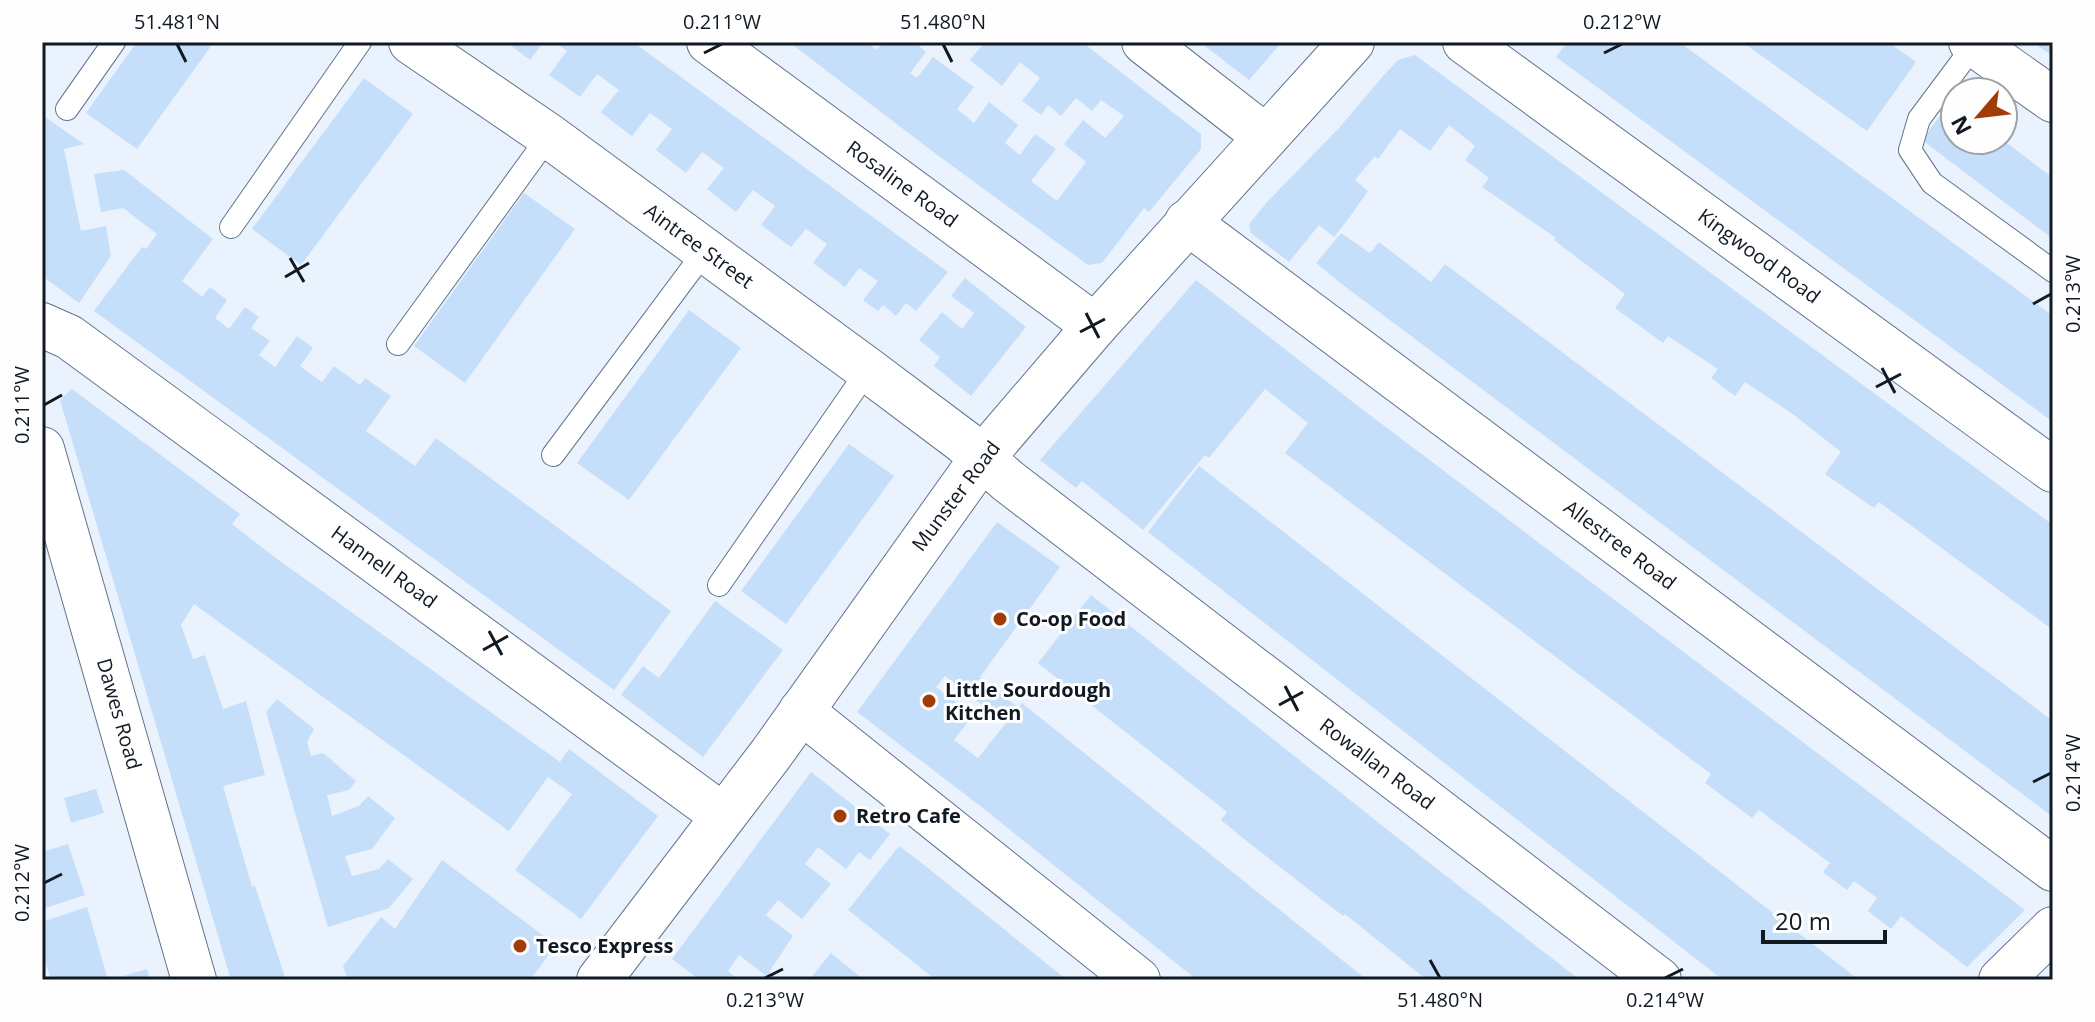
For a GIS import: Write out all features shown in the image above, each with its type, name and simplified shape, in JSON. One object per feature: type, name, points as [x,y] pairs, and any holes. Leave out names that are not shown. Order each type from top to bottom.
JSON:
[{"type":"street","name":"Aintree Street","points":[[411,42],[549,136],[868,370],[982,458]]},
{"type":"street","name":"Rosaline Road","points":[[709,42],[1095,326]]},
{"type":"street","points":[[1144,42],[1266,137]]},
{"type":"street","name":"Munster Road","points":[[614,974],[722,815],[801,711],[982,458],[1187,222],[1352,42]]},
{"type":"street","name":"Kingwood Road","points":[[1465,42],[2053,470]]},
{"type":"street","points":[[1973,43],[2053,100]]},
{"type":"street","name":"Allestree Road","points":[[1187,222],[2053,869]]},
{"type":"street","name":"Hannell Road","points":[[42,325],[69,337],[722,815]]},
{"type":"street","name":"Dawes Road","points":[[42,449],[194,980]]},
{"type":"street","name":"Rowallan Road","points":[[982,458],[1659,980]]},
{"type":"street","points":[[801,711],[1138,980]]},
{"type":"street","points":[[2001,980],[2053,929]]},
{"type":"lane","points":[[67,109],[114,42]]},
{"type":"lane","points":[[231,227],[360,42]]},
{"type":"lane","points":[[1973,43],[1919,119],[1910,150],[1932,183],[2053,271]]},
{"type":"lane","points":[[398,344],[549,136]]},
{"type":"lane","points":[[553,455],[705,251]]},
{"type":"lane","points":[[719,585],[868,370]]},
{"type":"building","points":[[137,42],[214,42],[137,149],[86,113]]},
{"type":"building","points":[[506,42],[543,42],[530,60]]},
{"type":"building","points":[[555,42],[633,42],[948,272],[916,311],[906,303],[896,316],[883,305],[878,311],[863,300],[878,281],[859,268],[845,287],[813,263],[827,244],[806,229],[791,247],[761,225],[775,206],[753,190],[736,212],[707,189],[724,168],[702,152],[686,173],[656,150],[672,129],[650,113],[632,136],[601,112],[619,90],[597,74],[580,97],[549,75],[567,51]]},
{"type":"building","points":[[789,42],[866,42],[877,50],[883,42],[915,42],[926,52],[910,73],[917,78],[933,57],[974,87],[957,109],[974,123],[989,102],[1018,125],[1005,143],[1020,155],[1035,134],[1056,149],[1031,181],[1057,201],[1086,162],[1064,144],[1083,120],[1105,138],[1124,116],[1101,100],[1092,111],[1076,98],[1061,116],[1048,105],[1041,115],[1022,101],[1040,78],[1020,62],[1002,86],[970,60],[985,42],[1082,42],[1201,134],[1201,149],[1149,212],[1144,208],[1102,263],[1088,265]]},
{"type":"building","points":[[1200,42],[1282,42],[1249,80]]},
{"type":"building","points":[[1567,42],[1679,42],[2053,316],[2053,422],[1556,57]]},
{"type":"building","points":[[1742,42],[1888,42],[1916,62],[1867,131]]},
{"type":"building","points":[[2032,42],[2053,42],[2053,56]]},
{"type":"building","points":[[1415,55],[2053,525],[2053,630],[1879,502],[1874,508],[1825,474],[1841,452],[1794,415],[1745,382],[1735,396],[1711,378],[1718,369],[1668,336],[1663,343],[1615,308],[1625,294],[1554,240],[1556,238],[1482,187],[1489,178],[1465,160],[1475,146],[1449,125],[1430,151],[1400,129],[1378,159],[1375,156],[1355,180],[1368,191],[1334,237],[1319,225],[1289,262],[1251,233],[1249,224],[1268,201],[1339,128],[1384,75],[1398,60]]},
{"type":"building","points":[[364,78],[413,114],[301,265],[252,229]]},
{"type":"building","points":[[42,115],[84,144],[64,149],[81,231],[106,226],[111,256],[79,303],[42,276]]},
{"type":"building","points":[[1939,117],[1939,153],[1922,140]]},
{"type":"building","points":[[2019,152],[2053,178],[2053,239],[1943,156],[2019,156]]},
{"type":"building","points":[[124,170],[213,239],[182,281],[202,297],[210,287],[227,300],[215,318],[229,329],[245,307],[259,317],[251,328],[270,341],[259,355],[275,367],[297,336],[313,348],[300,366],[322,382],[334,366],[360,385],[365,378],[391,396],[366,431],[415,466],[436,438],[671,611],[614,690],[94,311],[142,247],[146,249],[157,234],[123,208],[101,212],[94,174]]},
{"type":"building","points":[[524,193],[575,229],[465,383],[414,346]]},
{"type":"building","points":[[1341,233],[1370,253],[1379,242],[1431,282],[1445,264],[2053,721],[2053,817],[1316,263]]},
{"type":"building","points":[[965,278],[1026,327],[971,396],[934,366],[940,357],[919,340],[942,312],[962,329],[974,313],[951,296]]},
{"type":"building","points":[[1196,280],[2025,910],[1967,967],[1901,916],[1891,929],[1868,911],[1877,898],[1854,881],[1847,890],[1823,872],[1830,863],[1759,810],[1752,818],[1705,783],[1711,774],[1285,453],[1308,423],[1265,389],[1209,458],[1205,455],[1143,530],[1082,481],[1076,488],[1040,460]]},
{"type":"building","points":[[689,310],[741,348],[629,500],[577,463]]},
{"type":"building","points":[[72,389],[240,514],[232,524],[269,553],[560,762],[569,749],[658,816],[581,919],[515,870],[572,794],[548,777],[509,831],[194,604],[181,625],[193,659],[205,655],[223,709],[246,701],[265,775],[223,786],[252,887],[255,886],[286,980],[231,980],[60,400]]},
{"type":"building","points":[[849,444],[894,476],[786,624],[741,591]]},
{"type":"building","points":[[1199,466],[1859,980],[1723,980],[1148,532]]},
{"type":"building","points":[[997,522],[1060,567],[980,677],[1016,706],[1004,722],[945,676],[936,687],[973,715],[954,740],[978,758],[1022,703],[1367,980],[1197,980],[979,805],[857,712]]},
{"type":"building","points":[[1091,595],[1580,980],[1427,980],[1244,839],[1221,820],[1227,812],[1038,663]]},
{"type":"building","points":[[715,601],[783,650],[703,757],[621,695],[643,666],[659,678]]},
{"type":"building","points":[[277,699],[314,729],[307,742],[311,756],[323,753],[356,781],[349,790],[327,795],[332,816],[359,806],[368,796],[395,818],[372,849],[345,856],[352,876],[379,869],[388,859],[413,879],[389,908],[328,927],[266,712]]},
{"type":"building","points":[[811,772],[890,834],[870,860],[859,852],[846,869],[818,847],[805,864],[831,884],[802,919],[778,900],[766,915],[793,936],[769,972],[778,980],[762,980],[766,976],[739,955],[728,971],[739,980],[700,980],[672,959]]},
{"type":"building","points":[[96,789],[104,813],[71,823],[64,798]]},
{"type":"building","points":[[68,844],[85,895],[42,909],[42,852]]},
{"type":"building","points":[[899,846],[1067,980],[936,980],[848,910]]},
{"type":"building","points":[[442,860],[556,945],[530,980],[348,980],[343,966],[381,917],[395,929]]},
{"type":"building","points":[[87,907],[107,977],[96,980],[51,980],[42,952],[42,922]]},
{"type":"building","points":[[831,953],[858,975],[864,980],[809,980]]},
{"type":"building","points":[[147,969],[150,980],[114,980],[114,979]]},
{"type":"place","name":"Co-op Food","points":[[1000,619]]},
{"type":"place","name":"Little Sourdough Kitchen","points":[[929,701]]},
{"type":"place","name":"Retro Cafe","points":[[840,816]]},
{"type":"place","name":"Tesco Express","points":[[520,946]]}]
